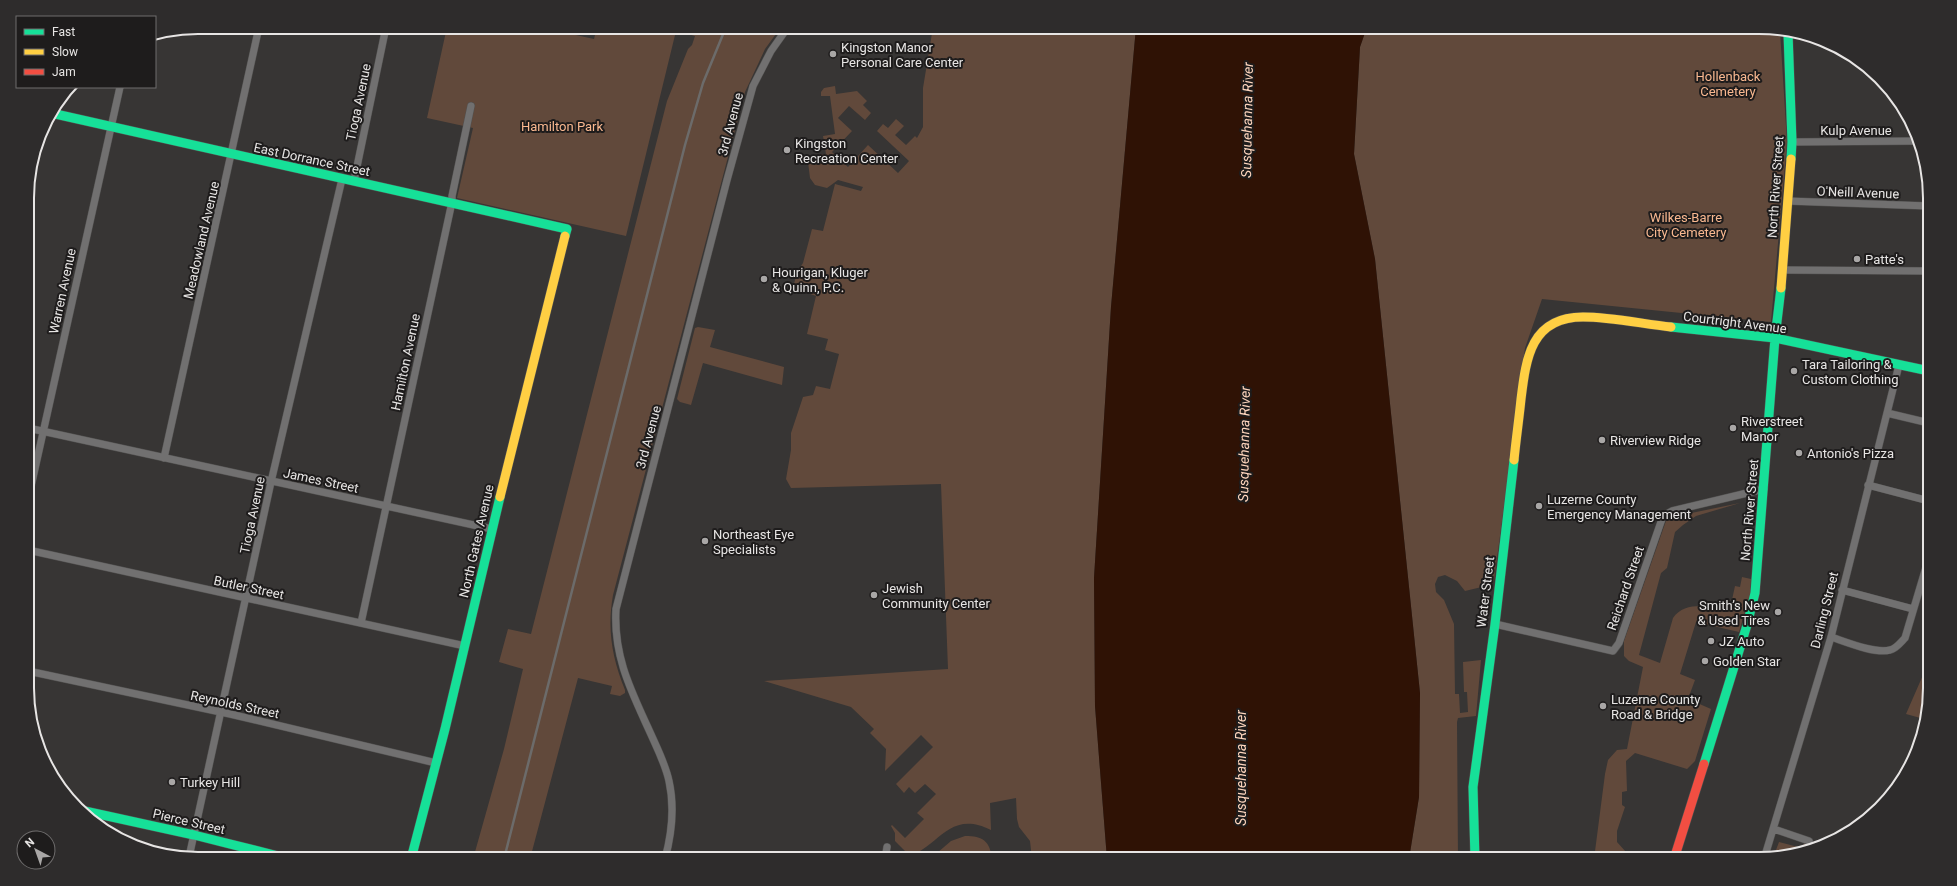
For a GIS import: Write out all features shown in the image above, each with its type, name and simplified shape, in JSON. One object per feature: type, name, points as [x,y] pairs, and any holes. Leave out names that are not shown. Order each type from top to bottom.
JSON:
[{"type":"street","name":"Meadowland Avenue","points":[[164,458],[258,34]]},
{"type":"street","name":"Tioga Avenue","points":[[354,181],[385,34]]},
{"type":"street","name":"3rd Avenue","points":[[667,852],[672,829],[670,782],[623,668],[616,642],[616,609],[753,86],[771,51],[783,34]]},
{"type":"street","name":"North River Street","points":[[1676,852],[1747,625],[1755,593],[1775,338],[1783,270],[1792,142],[1788,36]]},
{"type":"street","name":"Warren Avenue","points":[[34,474],[120,88]]},
{"type":"street","name":"Hamilton Avenue","points":[[361,623],[452,202],[471,106]]},
{"type":"street","name":"East Dorrance Street","points":[[57,114],[232,155],[452,202],[567,229]]},
{"type":"street","name":"Kulp Avenue","points":[[1792,142],[1913,141]]},
{"type":"street","name":"Tioga Avenue","points":[[190,852],[271,482],[342,179]]},
{"type":"street","name":"O'Neill Avenue","points":[[1787,200],[1923,206]]},
{"type":"street","name":"North Gates Avenue","points":[[413,852],[567,229]]},
{"type":"street","points":[[1783,270],[1923,271]]},
{"type":"street","name":"Courtright Avenue","points":[[1540,332],[1558,320],[1571,317],[1583,317],[1775,338],[1923,370]]},
{"type":"street","name":"Water Street","points":[[1475,852],[1473,787],[1495,624],[1524,364],[1530,347],[1540,332]]},
{"type":"street","name":"Darling Street","points":[[1766,852],[1831,637],[1899,365]]},
{"type":"street","points":[[1886,413],[1923,422]]},
{"type":"street","name":"James Street","points":[[34,429],[492,529]]},
{"type":"street","points":[[1868,485],[1923,498]]},
{"type":"street","name":"Reichard Street","points":[[1495,624],[1613,651],[1619,643],[1663,516],[1672,511],[1764,489]]},
{"type":"street","name":"Butler Street","points":[[34,551],[465,646]]},
{"type":"street","points":[[1831,637],[1878,651],[1891,650],[1905,638],[1923,578]]},
{"type":"street","points":[[1842,590],[1914,609]]},
{"type":"street","name":"Reynolds Street","points":[[34,671],[436,763]]},
{"type":"street","name":"Pierce Street","points":[[92,813],[194,835],[262,852]]},
{"type":"street","points":[[1774,829],[1809,841]]},
{"type":"street","points":[[886,852],[887,847]]},
{"type":"green space","name":"Hamilton Park","points":[[445,34],[571,34],[594,39],[595,34],[675,34],[626,236],[457,198],[473,128],[427,118]]},
{"type":"green space","points":[[687,34],[776,34],[765,49],[745,92],[613,595],[611,608],[612,644],[625,693],[620,696],[610,694],[612,686],[578,678],[532,852],[475,852],[504,749],[523,669],[499,662],[508,629],[531,634],[667,101],[688,49],[692,45],[695,36]]},
{"type":"green space","points":[[932,34],[1135,34],[1111,307],[1094,578],[1095,706],[1106,852],[1031,852],[1030,841],[1019,827],[1016,798],[990,803],[991,830],[975,824],[962,824],[951,828],[922,850],[918,852],[906,852],[895,841],[895,833],[891,826],[892,825],[905,838],[924,819],[917,813],[936,794],[925,784],[915,793],[909,787],[904,793],[896,784],[933,747],[921,735],[885,771],[886,749],[870,733],[874,729],[851,707],[764,681],[948,669],[941,484],[791,488],[786,479],[791,450],[791,433],[803,397],[813,395],[816,386],[830,389],[839,354],[825,350],[828,339],[807,334],[816,296],[793,288],[797,272],[803,263],[812,229],[823,231],[835,184],[861,191],[863,187],[838,180],[827,188],[815,185],[810,178],[808,162],[814,161],[814,155],[826,154],[823,136],[835,134],[830,96],[821,96],[821,92],[824,88],[835,86],[836,94],[857,91],[867,101],[863,105],[871,113],[865,120],[849,106],[838,118],[852,131],[832,152],[848,167],[868,145],[898,173],[909,161],[877,131],[883,124],[888,128],[896,119],[904,126],[895,135],[906,145],[915,136],[917,138],[923,127],[923,88]]},
{"type":"green space","points":[[1365,34],[1780,35],[1787,142],[1771,322],[1542,299],[1525,348],[1494,581],[1490,585],[1465,591],[1457,581],[1445,575],[1438,577],[1435,584],[1436,592],[1444,600],[1454,624],[1455,694],[1459,694],[1460,713],[1468,712],[1467,692],[1464,692],[1463,662],[1481,660],[1476,716],[1458,718],[1457,722],[1458,852],[1410,852],[1419,797],[1420,693],[1375,259],[1354,154],[1360,47]]},
{"type":"green space","points":[[698,327],[715,330],[710,347],[784,367],[782,385],[703,363],[691,405],[680,402],[677,399],[695,328]]},
{"type":"green space","points":[[1740,503],[1696,516],[1675,532],[1667,568],[1661,573],[1639,655],[1660,663],[1673,618],[1678,612],[1691,607],[1699,606],[1730,609],[1735,586],[1740,587],[1742,577],[1751,579],[1750,595],[1739,632],[1696,622],[1680,674],[1695,680],[1688,699],[1711,709],[1695,761],[1687,769],[1635,753],[1626,761],[1627,791],[1622,792],[1622,805],[1625,807],[1617,831],[1617,842],[1626,852],[1595,852],[1608,760],[1617,750],[1627,749],[1643,667],[1629,661],[1624,656],[1624,641],[1667,518]]},
{"type":"green space","points":[[1923,675],[1923,699],[1920,718],[1906,714]]},
{"type":"green space","points":[[965,836],[977,837],[987,844],[991,852],[938,852],[951,841]]},
{"type":"green space","points":[[1779,842],[1798,847],[1781,851],[1775,852]]},
{"type":"green space","points":[[1805,842],[1810,844],[1803,846]]},
{"type":"water","name":"Susquehanna River","points":[[1135,34],[1365,34],[1360,47],[1354,154],[1375,259],[1420,693],[1419,797],[1410,852],[1106,852],[1095,706],[1094,578],[1111,307]]},
{"type":"railway","points":[[506,852],[685,145],[703,83],[723,34]]},
{"type":"traffic: fast","points":[[1788,36],[1792,142],[1791,159]]},
{"type":"traffic: fast","points":[[57,114],[567,229],[565,236]]},
{"type":"traffic: fast","points":[[1704,764],[1747,625],[1755,593],[1775,338],[1781,288]]},
{"type":"traffic: fast","points":[[1671,327],[1775,338],[1923,370]]},
{"type":"traffic: fast","points":[[1475,852],[1473,787],[1495,624],[1514,460]]},
{"type":"traffic: fast","points":[[413,852],[445,729],[500,497]]},
{"type":"traffic: fast","points":[[92,813],[194,835],[262,852]]},
{"type":"traffic: slow","points":[[1781,288],[1791,159]]},
{"type":"traffic: slow","points":[[500,497],[565,236]]},
{"type":"traffic: slow","points":[[1514,460],[1525,369],[1534,343],[1542,332],[1552,324],[1566,319],[1583,317],[1616,319],[1671,327]]},
{"type":"traffic: jam","points":[[1676,852],[1704,764]]},
{"type":"place","name":"Kingston Manor Personal Care Center","points":[[833,54]]},
{"type":"place","name":"Kingston Recreation Center","points":[[787,150]]},
{"type":"place","name":"Patte's","points":[[1857,259]]},
{"type":"place","name":"Hourigan, Kluger & Quinn, P.C.","points":[[764,279]]},
{"type":"place","name":"Tara Tailoring & Custom Clothing","points":[[1794,371]]},
{"type":"place","name":"Riverstreet Manor","points":[[1733,428]]},
{"type":"place","name":"Riverview Ridge","points":[[1602,440]]},
{"type":"place","name":"Antonio's Pizza","points":[[1799,453]]},
{"type":"place","name":"Luzerne County Emergency Management","points":[[1539,506]]},
{"type":"place","name":"Northeast Eye Specialists","points":[[705,541]]},
{"type":"place","name":"Jewish Community Center","points":[[874,595]]},
{"type":"place","name":"Smith’s New & Used Tires","points":[[1778,612]]},
{"type":"place","name":"JZ Auto","points":[[1711,641]]},
{"type":"place","name":"Golden Star","points":[[1705,661]]},
{"type":"place","name":"Luzerne County Road & Bridge","points":[[1603,706]]},
{"type":"place","name":"Turkey Hill","points":[[172,782]]},
{"type":"park label","name":"Hollenback Cemetery","points":[[1728,84]]},
{"type":"park label","name":"Wilkes-Barre City Cemetery","points":[[1686,224]]}]
